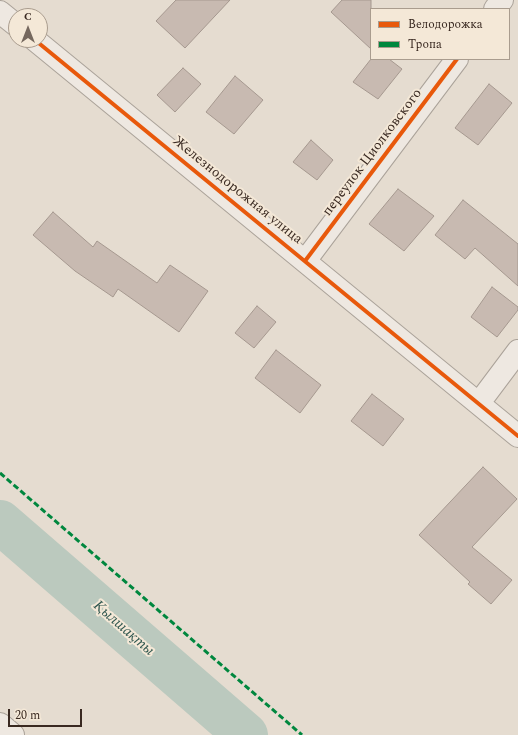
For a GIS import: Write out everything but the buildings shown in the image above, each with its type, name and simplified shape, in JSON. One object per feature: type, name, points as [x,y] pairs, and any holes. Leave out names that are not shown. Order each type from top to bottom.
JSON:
[{"type":"street","points":[[496,8],[502,0]]},
{"type":"street","points":[[0,12],[8,18]]},
{"type":"street","name":"Железнодорожная улица","points":[[45,48],[518,436]]},
{"type":"street","name":"переулок Циолковского","points":[[305,261],[456,60]]},
{"type":"street","points":[[479,403],[518,351]]},
{"type":"street","points":[[0,724],[13,735]]},
{"type":"waterway","name":"Қылшақты","points":[[0,522],[246,735]]},
{"type":"marked path","points":[[0,473],[302,735]]},
{"type":"cycle path","points":[[45,48],[518,436]]},
{"type":"cycle path","points":[[305,261],[456,60]]}]
